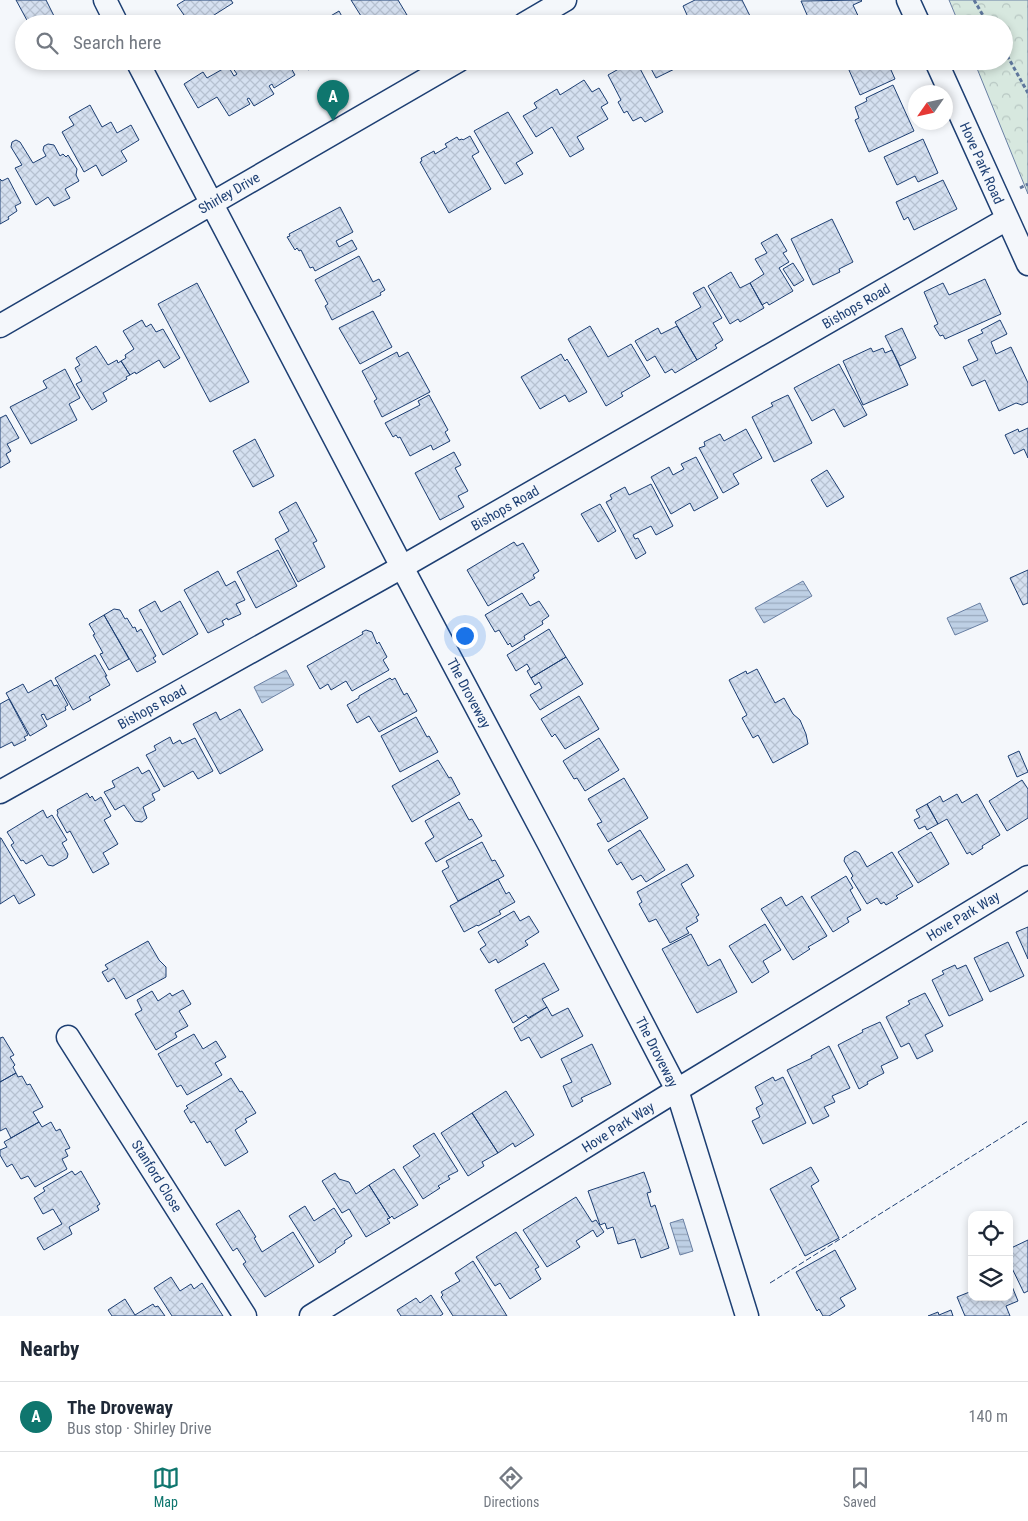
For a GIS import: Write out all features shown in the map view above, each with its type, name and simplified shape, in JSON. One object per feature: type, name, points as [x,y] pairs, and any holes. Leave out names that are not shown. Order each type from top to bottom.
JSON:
[{"type":"street","points":[[539,15],[565,0]]},
{"type":"street","points":[[908,0],[915,15]]},
{"type":"street","name":"The Droveway","points":[[142,70],[210,204],[677,1090],[747,1316]]},
{"type":"street","name":"Shirley Drive","points":[[0,326],[442,70]]},
{"type":"street","name":"Hove Park Road","points":[[940,70],[1028,264]]},
{"type":"street","name":"Bishops Road","points":[[0,792],[402,567],[1007,219]]},
{"type":"street","name":"Hove Park Way","points":[[311,1316],[677,1090],[1028,877]]},
{"type":"street","name":"Stanford Close","points":[[68,1037],[245,1316]]},
{"type":"path","points":[[974,0],[983,15]]},
{"type":"path","points":[[1013,66],[1028,93]]},
{"type":"green space","points":[[949,0],[1028,0],[1028,194],[978,70],[1013,70],[1013,15],[955,15]]},
{"type":"water","points":[[803,581],[812,596],[764,623],[755,608]]},
{"type":"water","points":[[980,603],[988,621],[955,635],[947,618]]},
{"type":"water","points":[[286,670],[294,685],[262,703],[254,687]]},
{"type":"water","points":[[683,1219],[693,1251],[680,1255],[670,1223]]},
{"type":"building","points":[[16,0],[46,0],[54,15],[24,15]]},
{"type":"building","points":[[185,0],[231,0],[233,3],[214,15],[184,15],[177,5]]},
{"type":"building","points":[[351,0],[398,0],[407,15],[360,15]]},
{"type":"building","points":[[695,0],[742,0],[750,15],[687,15],[683,6]]},
{"type":"building","points":[[801,1],[862,1],[853,5],[858,15],[807,15]]},
{"type":"building","points":[[339,11],[341,15],[332,15]]},
{"type":"building","points":[[221,70],[230,70],[234,76],[237,74],[234,70],[292,70],[295,75],[274,88],[272,84],[269,86],[274,94],[254,106],[249,98],[247,99],[250,104],[229,116],[217,97],[198,108],[184,84],[203,72],[207,78]]},
{"type":"building","points":[[617,70],[641,70],[663,112],[645,122],[641,117],[633,121],[627,111],[624,113],[618,102],[621,100],[608,75]]},
{"type":"building","points":[[652,70],[672,70],[656,78]]},
{"type":"building","points":[[849,70],[891,70],[895,79],[860,95]]},
{"type":"building","points":[[584,80],[592,92],[599,88],[608,103],[601,107],[608,119],[577,137],[584,149],[570,157],[552,127],[536,137],[523,116],[537,108],[534,103],[557,89],[560,95]]},
{"type":"building","points":[[893,85],[908,118],[908,130],[914,131],[869,152],[855,120],[859,118],[855,107],[867,101],[866,98]]},
{"type":"building","points":[[90,105],[102,127],[111,122],[117,133],[131,125],[139,140],[121,151],[127,161],[102,176],[96,165],[84,172],[62,132],[74,125],[69,117]]},
{"type":"building","points":[[508,112],[533,153],[516,163],[523,174],[505,184],[474,131]]},
{"type":"building","points":[[470,136],[479,152],[472,156],[491,189],[449,213],[420,162],[422,161],[421,158],[434,151],[435,154],[447,147],[445,144],[457,137],[459,140],[463,140]]},
{"type":"building","points":[[923,139],[938,173],[918,182],[915,176],[897,185],[884,157]]},
{"type":"building","points":[[16,140],[20,142],[33,163],[46,156],[43,150],[44,146],[48,144],[54,145],[60,156],[63,154],[66,157],[68,155],[77,169],[76,175],[79,181],[65,189],[70,198],[54,206],[48,197],[36,205],[15,168],[22,165],[11,147],[12,142]]},
{"type":"building","points":[[8,178],[21,203],[15,206],[17,211],[8,217],[9,219],[0,224],[0,179],[2,181]]},
{"type":"building","points":[[943,180],[957,209],[914,230],[908,217],[904,220],[896,202]]},
{"type":"building","points":[[340,207],[353,232],[336,241],[339,247],[352,240],[357,249],[315,271],[313,267],[310,268],[301,250],[299,251],[297,248],[295,250],[287,237],[290,236],[289,234]]},
{"type":"building","points":[[832,219],[853,262],[839,269],[840,272],[813,285],[791,239]]},
{"type":"building","points":[[777,234],[787,251],[783,253],[789,262],[779,268],[793,291],[769,305],[767,302],[762,305],[750,283],[764,274],[755,259],[767,253],[761,243]]},
{"type":"building","points":[[359,256],[373,282],[379,279],[385,290],[380,293],[381,295],[332,320],[325,306],[328,304],[315,280]]},
{"type":"building","points":[[793,263],[804,280],[794,286],[783,269]]},
{"type":"building","points":[[731,272],[740,288],[750,283],[764,308],[740,322],[738,319],[730,324],[708,286]]},
{"type":"building","points":[[985,279],[1001,314],[945,339],[943,335],[940,336],[934,326],[938,324],[924,292],[943,283],[949,295]]},
{"type":"building","points":[[197,283],[249,382],[210,402],[158,304]]},
{"type":"building","points":[[704,287],[722,318],[713,323],[723,340],[715,345],[717,348],[697,360],[675,322],[701,307],[693,293]]},
{"type":"building","points":[[373,311],[392,347],[360,364],[339,328]]},
{"type":"building","points":[[142,320],[146,327],[151,324],[156,332],[163,329],[180,358],[164,368],[159,360],[136,374],[135,372],[130,375],[121,361],[126,358],[125,355],[134,349],[123,331]]},
{"type":"building","points":[[1000,320],[1007,334],[991,342],[996,354],[1011,347],[1028,383],[1028,402],[1022,405],[1016,403],[999,411],[985,380],[972,386],[963,367],[978,360],[968,340],[983,333],[981,330]]},
{"type":"building","points":[[590,326],[608,357],[631,344],[650,376],[621,393],[623,396],[606,406],[568,339]]},
{"type":"building","points":[[677,326],[697,360],[675,373],[672,369],[665,373],[655,356],[647,361],[635,341],[658,328],[661,334]]},
{"type":"building","points":[[902,328],[916,358],[900,366],[885,336]]},
{"type":"building","points":[[96,346],[108,365],[117,360],[118,363],[121,361],[130,375],[126,377],[127,379],[103,393],[107,401],[92,410],[76,384],[82,381],[75,368],[80,365],[76,358]]},
{"type":"building","points":[[871,348],[873,352],[883,348],[885,353],[892,350],[908,385],[863,405],[843,361]]},
{"type":"building","points":[[397,352],[399,357],[408,352],[430,392],[382,417],[374,401],[377,399],[362,371]]},
{"type":"building","points":[[561,354],[565,361],[567,359],[587,392],[569,402],[565,395],[540,409],[521,377]]},
{"type":"building","points":[[839,364],[867,415],[844,427],[834,409],[812,421],[794,388]]},
{"type":"building","points":[[65,369],[80,398],[69,404],[77,420],[31,444],[10,407],[47,388],[43,381]]},
{"type":"building","points":[[429,395],[448,430],[445,432],[450,441],[433,450],[431,445],[410,456],[400,437],[398,438],[396,435],[393,437],[385,423],[420,405],[418,401]]},
{"type":"building","points":[[788,395],[812,443],[774,462],[752,417],[773,406],[771,403]]},
{"type":"building","points":[[6,415],[19,438],[7,444],[11,451],[6,454],[10,462],[0,468],[0,418]]},
{"type":"building","points":[[1028,428],[1028,458],[1024,449],[1014,454],[1005,435],[1018,429],[1019,432]]},
{"type":"building","points":[[746,429],[762,458],[733,474],[739,484],[723,493],[699,448],[705,446],[704,442],[720,434],[724,441]]},
{"type":"building","points":[[255,439],[274,476],[253,487],[233,451]]},
{"type":"building","points":[[454,452],[461,465],[455,468],[468,491],[458,496],[464,507],[440,520],[415,473]]},
{"type":"building","points":[[696,457],[718,498],[694,511],[690,503],[671,514],[651,477],[669,467],[673,475],[684,469],[681,464]]},
{"type":"building","points":[[827,470],[844,497],[827,507],[811,480]]},
{"type":"building","points":[[651,484],[673,526],[656,535],[651,526],[633,535],[635,539],[638,538],[646,553],[636,559],[606,502],[612,499],[610,495],[625,487],[629,495]]},
{"type":"building","points":[[296,502],[317,541],[313,543],[325,567],[298,582],[275,539],[289,531],[279,512]]},
{"type":"building","points":[[600,504],[616,531],[598,542],[581,514]]},
{"type":"building","points":[[514,542],[517,546],[523,543],[539,571],[533,575],[535,578],[488,606],[467,570]]},
{"type":"building","points":[[278,550],[297,586],[256,608],[237,572]]},
{"type":"building","points":[[1028,570],[1028,603],[1023,605],[1010,578]]},
{"type":"building","points":[[218,571],[226,586],[235,581],[245,600],[236,604],[241,614],[228,620],[227,618],[222,621],[224,625],[208,633],[184,590]]},
{"type":"building","points":[[522,593],[530,606],[539,601],[549,616],[542,621],[543,624],[524,636],[525,639],[512,647],[510,643],[508,645],[499,630],[495,632],[485,615]]},
{"type":"building","points":[[155,601],[161,612],[180,601],[198,634],[163,655],[139,610]]},
{"type":"building","points":[[114,609],[120,610],[125,619],[127,618],[137,632],[141,629],[156,656],[153,658],[156,662],[137,672],[104,615]]},
{"type":"building","points":[[104,615],[129,659],[109,670],[100,654],[103,653],[89,624]]},
{"type":"building","points":[[549,629],[566,657],[531,678],[527,671],[530,669],[527,664],[516,671],[507,655]]},
{"type":"building","points":[[366,630],[372,632],[377,644],[379,642],[387,657],[383,660],[389,670],[352,691],[346,681],[331,690],[328,684],[320,689],[307,666],[363,634],[362,632]]},
{"type":"building","points":[[95,655],[110,685],[89,697],[91,700],[73,710],[55,678]]},
{"type":"building","points":[[566,657],[583,684],[540,710],[530,695],[542,688],[539,682],[535,685],[531,678]]},
{"type":"building","points":[[757,669],[775,703],[784,698],[793,714],[800,720],[808,744],[773,763],[758,735],[753,738],[742,718],[747,715],[729,680],[746,671],[747,674]]},
{"type":"building","points":[[390,678],[392,680],[395,678],[404,695],[407,693],[417,711],[379,732],[369,716],[357,723],[347,705]]},
{"type":"building","points":[[51,680],[54,686],[57,685],[68,705],[65,707],[66,710],[47,720],[44,714],[41,715],[47,726],[30,736],[6,693],[23,684],[28,693]]},
{"type":"building","points":[[579,696],[599,729],[565,749],[555,734],[552,737],[541,719]]},
{"type":"building","points":[[9,699],[28,735],[24,737],[26,740],[14,746],[12,742],[0,748],[0,704]]},
{"type":"building","points":[[240,709],[263,750],[220,774],[193,724],[216,712],[220,720]]},
{"type":"building","points":[[416,717],[438,752],[400,772],[381,736]]},
{"type":"building","points":[[170,737],[173,744],[180,740],[182,744],[195,738],[213,771],[198,779],[193,771],[164,787],[146,755],[156,750],[154,746]]},
{"type":"building","points":[[599,738],[619,770],[585,791],[577,778],[574,779],[563,761]]},
{"type":"building","points":[[1019,751],[1028,772],[1017,777],[1008,756]]},
{"type":"building","points":[[438,760],[449,778],[451,777],[460,794],[412,822],[392,786]]},
{"type":"building","points":[[138,767],[142,774],[149,770],[160,790],[152,794],[155,800],[143,807],[147,818],[142,822],[135,821],[124,805],[115,810],[104,792],[115,787],[112,781]]},
{"type":"building","points":[[624,778],[648,818],[608,842],[597,824],[602,822],[588,799]]},
{"type":"building","points":[[1022,780],[1028,789],[1028,818],[1007,831],[989,801]]},
{"type":"building","points":[[87,793],[95,801],[101,797],[111,816],[104,820],[118,844],[103,853],[109,864],[93,873],[70,831],[67,833],[57,815],[57,810]]},
{"type":"building","points":[[957,794],[962,803],[977,794],[1000,835],[982,846],[983,848],[972,855],[970,852],[967,854],[947,819],[938,824],[927,804],[940,796],[943,802]]},
{"type":"building","points":[[459,802],[469,820],[472,819],[482,836],[436,862],[425,843],[434,837],[425,821]]},
{"type":"building","points":[[927,804],[938,824],[927,830],[925,826],[919,829],[914,820],[920,817],[916,810]]},
{"type":"building","points":[[43,810],[47,818],[52,815],[67,840],[62,843],[68,854],[67,858],[53,866],[48,865],[42,855],[26,864],[23,860],[21,861],[11,845],[14,843],[7,832]]},
{"type":"building","points":[[640,830],[665,870],[646,882],[641,875],[632,880],[621,862],[617,865],[608,850]]},
{"type":"building","points":[[931,832],[949,864],[918,883],[898,852]]},
{"type":"building","points":[[0,838],[35,895],[19,904],[14,895],[0,904]]},
{"type":"building","points":[[482,842],[492,861],[495,860],[504,876],[458,901],[442,871],[449,867],[446,861]]},
{"type":"building","points":[[855,851],[859,853],[867,867],[892,852],[913,886],[896,896],[898,898],[886,905],[884,902],[881,904],[877,898],[867,904],[851,878],[853,876],[844,861],[845,857]]},
{"type":"building","points":[[687,864],[694,876],[681,884],[699,915],[696,917],[698,921],[686,928],[689,933],[670,943],[656,919],[649,922],[639,904],[642,902],[637,892]]},
{"type":"building","points":[[846,876],[853,888],[850,890],[861,910],[847,918],[849,922],[833,932],[811,897]]},
{"type":"building","points":[[498,879],[506,894],[509,892],[515,902],[499,911],[501,914],[464,932],[450,906]]},
{"type":"building","points":[[802,896],[827,936],[808,947],[810,949],[793,960],[761,909],[781,897],[786,906]]},
{"type":"building","points":[[514,911],[520,921],[529,916],[539,932],[525,941],[528,945],[498,963],[496,959],[489,963],[480,949],[486,945],[478,932]]},
{"type":"building","points":[[765,924],[781,950],[763,961],[769,972],[752,983],[729,946]]},
{"type":"building","points":[[1028,927],[1028,959],[1016,932]]},
{"type":"building","points":[[691,934],[708,966],[720,959],[737,992],[697,1013],[662,949]]},
{"type":"building","points":[[148,941],[159,960],[166,967],[166,977],[126,999],[114,978],[108,982],[102,972],[108,969],[105,965]]},
{"type":"building","points":[[1008,942],[1024,976],[990,992],[974,958]]},
{"type":"building","points":[[544,963],[559,990],[542,999],[547,1007],[528,1018],[526,1015],[513,1023],[495,990]]},
{"type":"building","points":[[955,965],[957,969],[966,965],[983,1000],[949,1016],[932,980],[944,974],[942,971]]},
{"type":"building","points":[[183,990],[191,1004],[179,1011],[188,1026],[175,1033],[177,1037],[156,1050],[135,1014],[142,1010],[137,1000],[152,991],[158,1001],[170,993],[172,996]]},
{"type":"building","points":[[925,993],[943,1026],[925,1035],[933,1051],[917,1059],[909,1043],[901,1047],[886,1017],[910,1004],[908,1001]]},
{"type":"building","points":[[547,1007],[552,1016],[568,1008],[583,1036],[541,1058],[529,1037],[521,1041],[514,1028]]},
{"type":"building","points":[[880,1022],[898,1058],[881,1066],[884,1073],[867,1082],[868,1084],[859,1089],[838,1045],[863,1032],[862,1030]]},
{"type":"building","points":[[194,1034],[203,1049],[216,1041],[226,1057],[215,1063],[222,1075],[187,1095],[181,1085],[177,1087],[158,1054]]},
{"type":"building","points":[[3,1037],[14,1055],[10,1057],[15,1065],[13,1067],[16,1073],[0,1082],[0,1038]]},
{"type":"building","points":[[592,1044],[611,1084],[581,1098],[583,1101],[572,1107],[563,1086],[572,1082],[561,1059]]},
{"type":"building","points":[[829,1046],[850,1088],[832,1096],[835,1102],[824,1107],[829,1116],[813,1124],[787,1070],[812,1058],[811,1056]]},
{"type":"building","points":[[16,1073],[18,1077],[22,1076],[27,1085],[30,1084],[43,1107],[33,1112],[39,1122],[11,1138],[6,1128],[0,1131],[0,1082]]},
{"type":"building","points":[[773,1077],[775,1081],[783,1077],[806,1123],[763,1144],[752,1121],[760,1117],[756,1108],[763,1104],[755,1087]]},
{"type":"building","points":[[231,1078],[256,1113],[245,1119],[247,1122],[235,1130],[248,1152],[225,1166],[210,1141],[207,1143],[194,1121],[191,1123],[184,1111],[188,1108],[186,1106]]},
{"type":"building","points":[[506,1091],[534,1135],[515,1147],[513,1143],[498,1153],[472,1113]]},
{"type":"building","points":[[472,1113],[498,1153],[482,1162],[484,1166],[468,1176],[441,1133]]},
{"type":"building","points":[[39,1122],[42,1127],[51,1122],[56,1131],[60,1129],[70,1148],[65,1150],[68,1156],[62,1159],[67,1169],[35,1187],[28,1176],[21,1179],[12,1164],[7,1167],[0,1155],[0,1150],[7,1147],[4,1142]]},
{"type":"building","points":[[434,1133],[458,1171],[448,1176],[450,1179],[438,1186],[440,1188],[423,1199],[403,1167],[420,1156],[413,1146]]},
{"type":"building","points":[[811,1167],[819,1181],[811,1186],[839,1238],[805,1256],[770,1189]]},
{"type":"building","points":[[394,1169],[418,1205],[394,1219],[392,1216],[390,1218],[369,1185]]},
{"type":"building","points":[[72,1171],[75,1175],[81,1171],[100,1204],[97,1206],[99,1210],[69,1227],[72,1234],[44,1250],[37,1238],[62,1224],[53,1209],[43,1214],[34,1198],[45,1191],[43,1188]]},
{"type":"building","points":[[644,1172],[651,1192],[647,1193],[651,1207],[655,1205],[669,1248],[641,1258],[635,1239],[618,1244],[613,1227],[607,1229],[605,1223],[600,1225],[588,1191]]},
{"type":"building","points":[[335,1173],[339,1179],[349,1182],[356,1194],[369,1185],[390,1218],[387,1219],[390,1223],[366,1237],[349,1209],[342,1213],[322,1181]]},
{"type":"building","points":[[576,1197],[592,1222],[596,1220],[604,1232],[597,1237],[593,1230],[576,1241],[580,1247],[547,1267],[523,1230]]},
{"type":"building","points":[[305,1206],[314,1221],[334,1208],[352,1236],[335,1250],[336,1252],[319,1263],[289,1216]]},
{"type":"building","points":[[239,1210],[256,1237],[254,1238],[262,1252],[293,1232],[314,1266],[265,1297],[243,1264],[246,1262],[237,1248],[233,1251],[216,1224]]},
{"type":"building","points":[[516,1232],[539,1267],[535,1269],[541,1279],[510,1299],[500,1283],[495,1286],[476,1257]]},
{"type":"building","points":[[1028,1240],[1028,1291],[1024,1293],[1013,1270],[1013,1247]]},
{"type":"building","points":[[835,1250],[856,1289],[840,1298],[845,1306],[829,1316],[823,1316],[819,1309],[817,1311],[796,1272]]},
{"type":"building","points":[[473,1261],[507,1316],[453,1316],[441,1297],[443,1295],[441,1292],[460,1281],[455,1273]]},
{"type":"building","points":[[171,1277],[180,1291],[191,1284],[194,1289],[202,1283],[223,1316],[172,1316],[154,1288]]},
{"type":"building","points":[[1013,1289],[1018,1301],[1006,1306],[1010,1316],[965,1316],[957,1297],[968,1293],[968,1301],[1013,1301]]},
{"type":"building","points":[[431,1295],[443,1314],[440,1316],[401,1316],[397,1310],[416,1298],[420,1303]]},
{"type":"building","points":[[125,1299],[135,1315],[153,1304],[155,1307],[158,1306],[165,1316],[112,1316],[108,1310]]},
{"type":"building","points":[[951,1310],[953,1316],[928,1316],[938,1312],[939,1315]]},
{"type":"fence","points":[[770,1283],[1028,1121]]},
{"type":"place","name":"The Droveway","points":[[333,121]]}]
